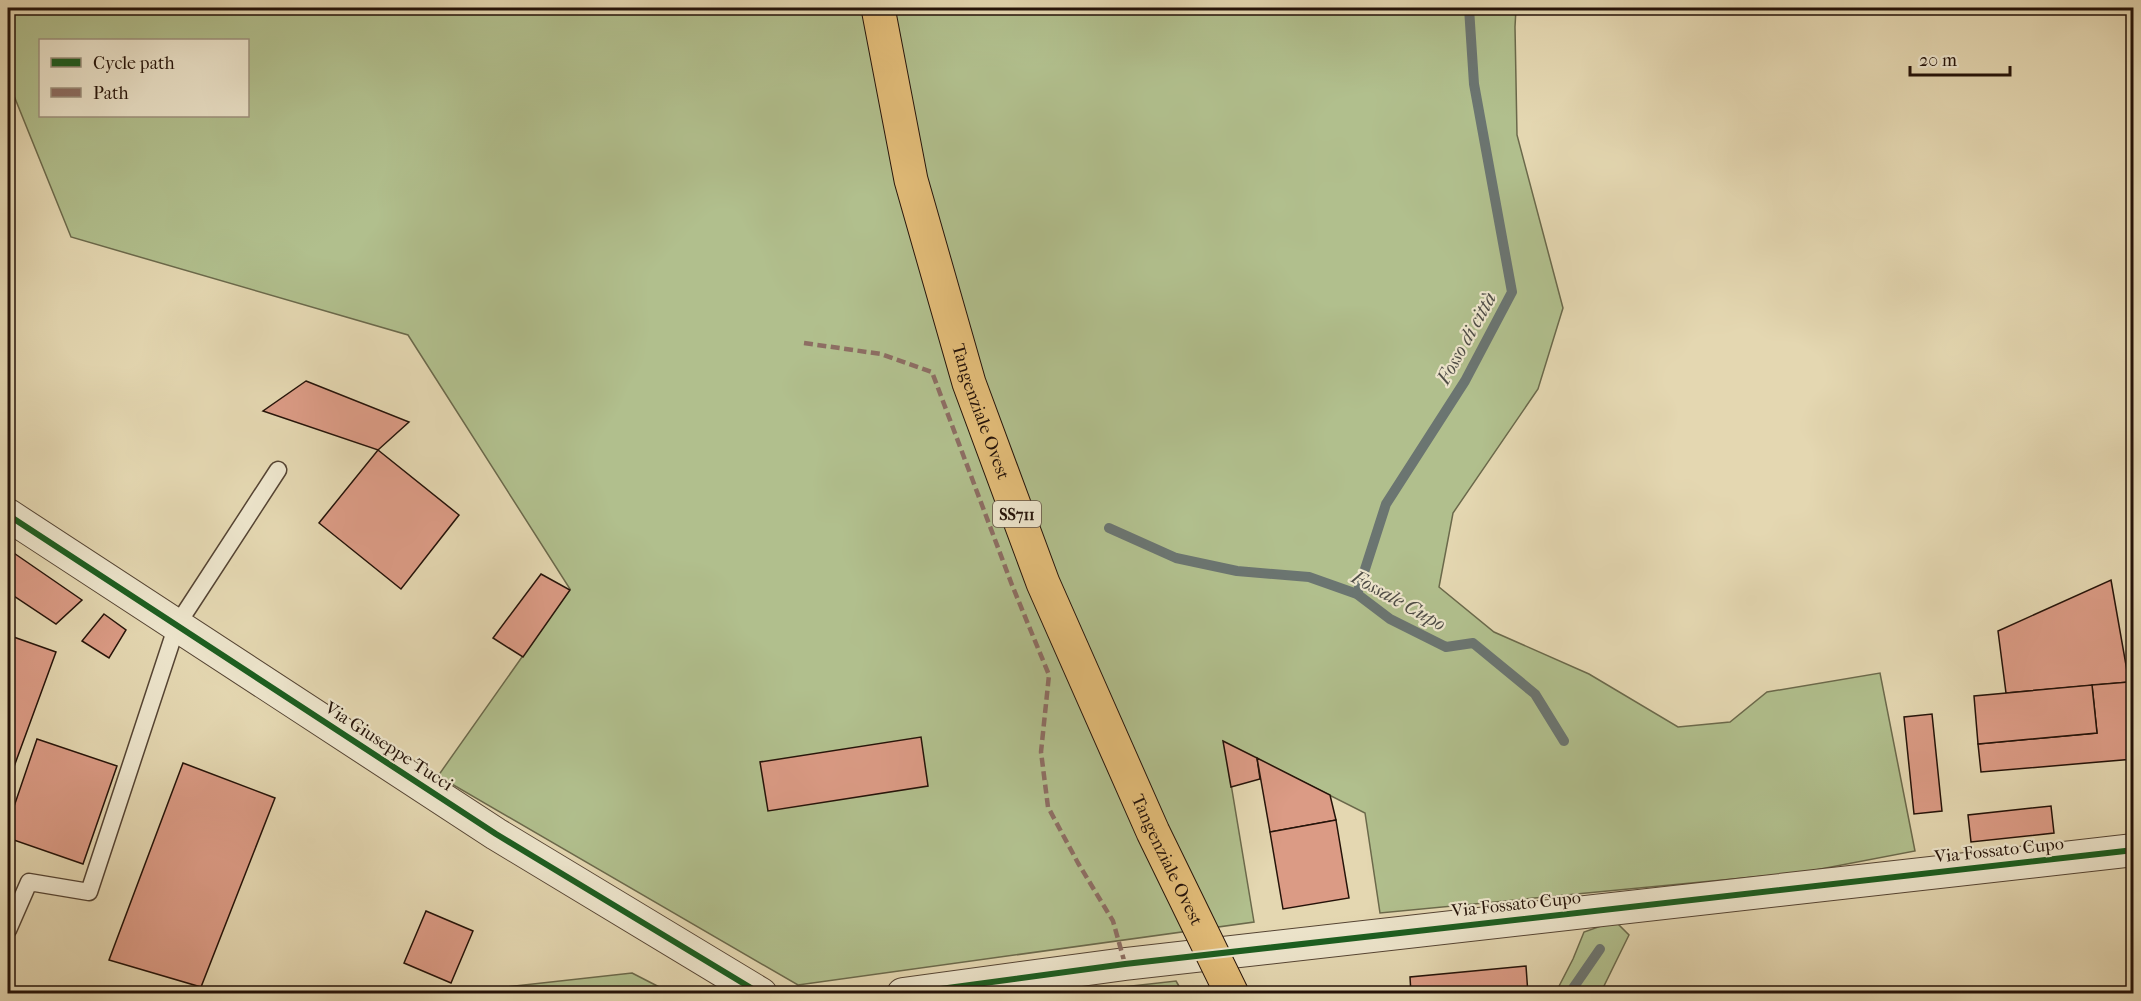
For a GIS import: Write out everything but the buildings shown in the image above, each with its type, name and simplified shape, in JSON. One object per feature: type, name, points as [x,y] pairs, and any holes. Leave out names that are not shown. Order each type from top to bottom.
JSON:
[{"type":"main road","name":"Tangenziale Ovest","points":[[878,8],[911,180],[969,382],[1043,583],[1153,832],[1232,993]]},
{"type":"street","name":"Via Giuseppe Tucci","points":[[8,514],[496,834],[761,993]]},
{"type":"street","name":"Via Fossato Cupo","points":[[903,993],[1137,963],[2133,850]]},
{"type":"lane","points":[[8,930],[29,882],[89,892],[177,625],[278,470]]},
{"type":"green space","points":[[8,8],[1516,8],[1517,135],[1563,308],[1538,389],[1453,513],[1439,587],[1494,632],[1589,674],[1678,727],[1730,722],[1767,692],[1880,673],[1915,851],[1805,872],[1380,913],[1365,813],[1224,742],[1254,922],[798,985],[438,776],[570,589],[408,335],[71,237],[8,81]]},
{"type":"green space","points":[[1615,921],[1629,935],[1603,988],[1603,993],[1555,994],[1584,932]]},
{"type":"green space","points":[[632,973],[671,993],[453,993]]},
{"type":"green space","points":[[1176,981],[1183,993],[1069,993]]},
{"type":"waterway","name":"Fosso di città","points":[[1357,594],[1386,504],[1465,381],[1512,292],[1474,84],[1469,8]]},
{"type":"waterway","name":"Fossale Cupo","points":[[1109,528],[1176,558],[1237,571],[1309,577],[1357,594],[1390,619],[1446,647],[1473,643],[1535,694],[1564,741]]},
{"type":"waterway","name":"Fossale Cupo","points":[[1569,994],[1600,949]]},
{"type":"marked path","points":[[804,343],[881,354],[932,372],[1012,585],[1049,675],[1041,752],[1048,807],[1113,921],[1125,964]]},
{"type":"cycle path","points":[[8,515],[496,834],[761,994]]},
{"type":"cycle path","points":[[903,994],[1125,964],[2134,850]]}]
